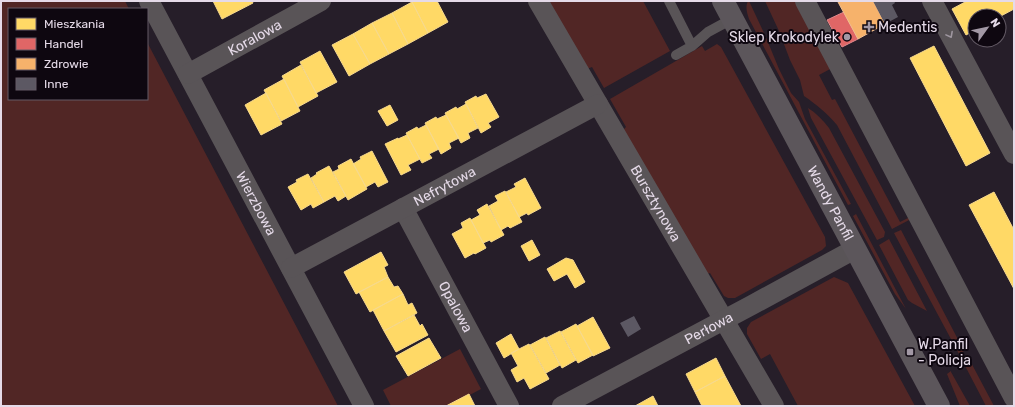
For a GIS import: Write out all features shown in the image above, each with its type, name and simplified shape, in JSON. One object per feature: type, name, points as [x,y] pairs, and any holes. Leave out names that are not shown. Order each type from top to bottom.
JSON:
[{"type":"street","name":"Wierzbowa","points":[[149,1],[364,406]]},
{"type":"street","name":"Koralowa","points":[[188,74],[298,7],[321,1]]},
{"type":"street","name":"Bursztynowa","points":[[538,1],[774,406]]},
{"type":"street","points":[[805,1],[1014,398]]},
{"type":"street","points":[[932,1],[1014,154]]},
{"type":"street","name":"Wandy Panfil","points":[[727,10],[939,406]]},
{"type":"street","name":"Nefrytowa","points":[[291,268],[598,104]]},
{"type":"street","name":"Opalowa","points":[[403,208],[509,406]]},
{"type":"street","name":"Perłowa","points":[[562,406],[855,249]]},
{"type":"lane","points":[[669,1],[692,46]]},
{"type":"lane","points":[[676,55],[692,46],[708,32],[727,10]]},
{"type":"shaded area","points":[[1,1],[125,1],[128,8],[8,8],[8,100],[148,100],[148,44],[338,406],[1,406]]},
{"type":"shaded area","points":[[547,1],[643,1],[670,51],[604,88],[592,67],[587,69]]},
{"type":"shaded area","points":[[748,1],[791,93],[799,102],[805,119],[851,204],[848,205],[749,19],[746,8]]},
{"type":"shaded area","points":[[765,1],[797,1],[832,68],[819,75],[832,100],[835,99],[900,222],[910,217],[911,219],[892,229],[837,125],[822,109],[804,96],[800,80]]},
{"type":"shaded area","points":[[717,44],[721,47],[825,237],[826,246],[822,250],[735,298],[728,298],[724,296],[710,273],[707,274],[623,130],[626,127],[610,99],[702,46],[705,51]]},
{"type":"shaded area","points":[[808,108],[814,112],[829,128],[885,232],[884,237],[877,240],[811,118]]},
{"type":"shaded area","points":[[856,214],[906,309],[895,294],[853,216]]},
{"type":"shaded area","points":[[901,230],[964,351],[959,354],[894,233]]},
{"type":"shaded area","points":[[889,239],[927,311],[908,300],[879,245]]},
{"type":"shaded area","points":[[834,277],[848,283],[915,406],[798,406],[770,354],[761,359],[747,334],[747,328],[751,322]]},
{"type":"shaded area","points":[[460,349],[481,389],[449,406],[391,406],[383,390]]},
{"type":"shaded area","points":[[967,355],[994,406],[986,406],[961,358]]},
{"type":"shaded area","points":[[951,371],[970,406],[960,406],[947,374]]},
{"type":"building: Mieszkania","points":[[213,1],[252,1],[253,3],[222,19]]},
{"type":"building: Mieszkania","points":[[437,1],[448,22],[428,33],[412,2]]},
{"type":"building: Mieszkania","points":[[967,1],[1014,1],[1014,9],[1007,13],[1007,8],[967,8],[966,35],[952,9]]},
{"type":"building: Mieszkania","points":[[412,2],[428,33],[408,44],[392,13]]},
{"type":"building: Mieszkania","points":[[392,13],[408,44],[389,54],[372,23]]},
{"type":"building: Mieszkania","points":[[372,23],[389,54],[370,64],[353,34]]},
{"type":"building: Mieszkania","points":[[353,34],[370,64],[349,76],[332,45]]},
{"type":"building: Mieszkania","points":[[934,46],[990,153],[966,166],[910,58]]},
{"type":"building: Mieszkania","points":[[320,51],[337,82],[316,93],[300,62]]},
{"type":"building: Mieszkania","points":[[301,65],[318,96],[298,107],[282,76]]},
{"type":"building: Mieszkania","points":[[284,79],[300,111],[281,121],[264,90]]},
{"type":"building: Mieszkania","points":[[266,93],[282,124],[261,135],[245,105]]},
{"type":"building: Mieszkania","points":[[486,94],[499,117],[488,123],[491,127],[481,133],[465,102],[476,96],[477,98]]},
{"type":"building: Mieszkania","points":[[466,104],[478,128],[468,133],[470,138],[461,143],[445,113]]},
{"type":"building: Mieszkania","points":[[390,105],[398,120],[387,126],[378,111]]},
{"type":"building: Mieszkania","points":[[446,115],[459,138],[449,143],[451,148],[441,154],[425,123],[436,117],[437,119]]},
{"type":"building: Mieszkania","points":[[426,125],[439,149],[429,154],[432,158],[422,163],[406,133],[417,127],[418,129]]},
{"type":"building: Mieszkania","points":[[407,135],[420,159],[408,165],[411,170],[401,175],[385,144]]},
{"type":"building: Mieszkania","points":[[372,151],[388,182],[378,187],[375,182],[366,187],[353,164],[361,159],[360,157]]},
{"type":"building: Mieszkania","points":[[351,159],[367,189],[348,200],[333,172],[339,169],[338,166]]},
{"type":"building: Mieszkania","points":[[329,166],[346,196],[338,201],[335,196],[324,202],[311,178],[317,174],[316,173]]},
{"type":"building: Mieszkania","points":[[308,174],[324,202],[313,208],[311,204],[301,210],[288,187],[297,182],[296,180]]},
{"type":"building: Mieszkania","points":[[525,178],[541,208],[528,215],[527,213],[519,217],[506,192],[516,187],[514,184]]},
{"type":"building: Mieszkania","points":[[505,191],[522,222],[510,228],[508,226],[501,230],[489,206],[498,201],[495,196]]},
{"type":"building: Mieszkania","points":[[994,192],[1014,230],[1014,289],[969,205]]},
{"type":"building: Mieszkania","points":[[487,204],[504,235],[491,242],[490,240],[483,243],[471,220],[480,215],[477,210]]},
{"type":"building: Mieszkania","points":[[470,218],[486,248],[465,258],[452,234],[463,228],[461,223]]},
{"type":"building: Mieszkania","points":[[532,240],[540,255],[529,261],[521,246]]},
{"type":"building: Mieszkania","points":[[381,252],[388,265],[384,267],[388,277],[356,294],[344,272]]},
{"type":"building: Mieszkania","points":[[566,258],[573,260],[585,282],[575,288],[567,274],[554,281],[547,269]]},
{"type":"building: Mieszkania","points":[[388,277],[394,287],[398,286],[403,294],[370,312],[359,292]]},
{"type":"building: Mieszkania","points":[[403,294],[408,305],[412,303],[417,313],[384,331],[373,310]]},
{"type":"building: Mieszkania","points":[[414,315],[420,326],[422,324],[428,335],[396,352],[384,331]]},
{"type":"building: Mieszkania","points":[[593,317],[610,348],[593,356],[577,326]]},
{"type":"building: Mieszkania","points":[[576,324],[593,355],[578,363],[561,332]]},
{"type":"building: Mieszkania","points":[[560,331],[576,360],[562,368],[546,338]]},
{"type":"building: Mieszkania","points":[[511,334],[519,349],[504,358],[496,343]]},
{"type":"building: Mieszkania","points":[[545,337],[560,365],[546,373],[530,345]]},
{"type":"building: Mieszkania","points":[[429,338],[441,358],[408,376],[396,356]]},
{"type":"building: Mieszkania","points":[[529,344],[549,379],[530,389],[524,378],[517,382],[511,370],[518,366],[511,353]]},
{"type":"building: Mieszkania","points":[[716,358],[725,376],[695,392],[686,374]]},
{"type":"building: Mieszkania","points":[[725,376],[741,406],[702,406],[695,392]]},
{"type":"building: Mieszkania","points":[[469,394],[475,406],[446,406]]},
{"type":"building: Mieszkania","points":[[653,396],[658,406],[635,406]]},
{"type":"building: Handel","points":[[844,12],[858,39],[842,47],[827,20]]},
{"type":"building: Zdrowie","points":[[873,1],[885,24],[858,39],[838,2]]},
{"type":"building: Inne","points":[[873,1],[894,1],[895,3],[892,5],[898,17],[885,24]]},
{"type":"building: Inne","points":[[634,316],[641,329],[628,337],[620,323]]},
{"type":"place","name":"Medentis","points":[[869,27]]},
{"type":"place","name":"Sklep Krokodylek","points":[[847,37]]},
{"type":"place","name":"W.Panfil - Policja","points":[[910,352]]}]
